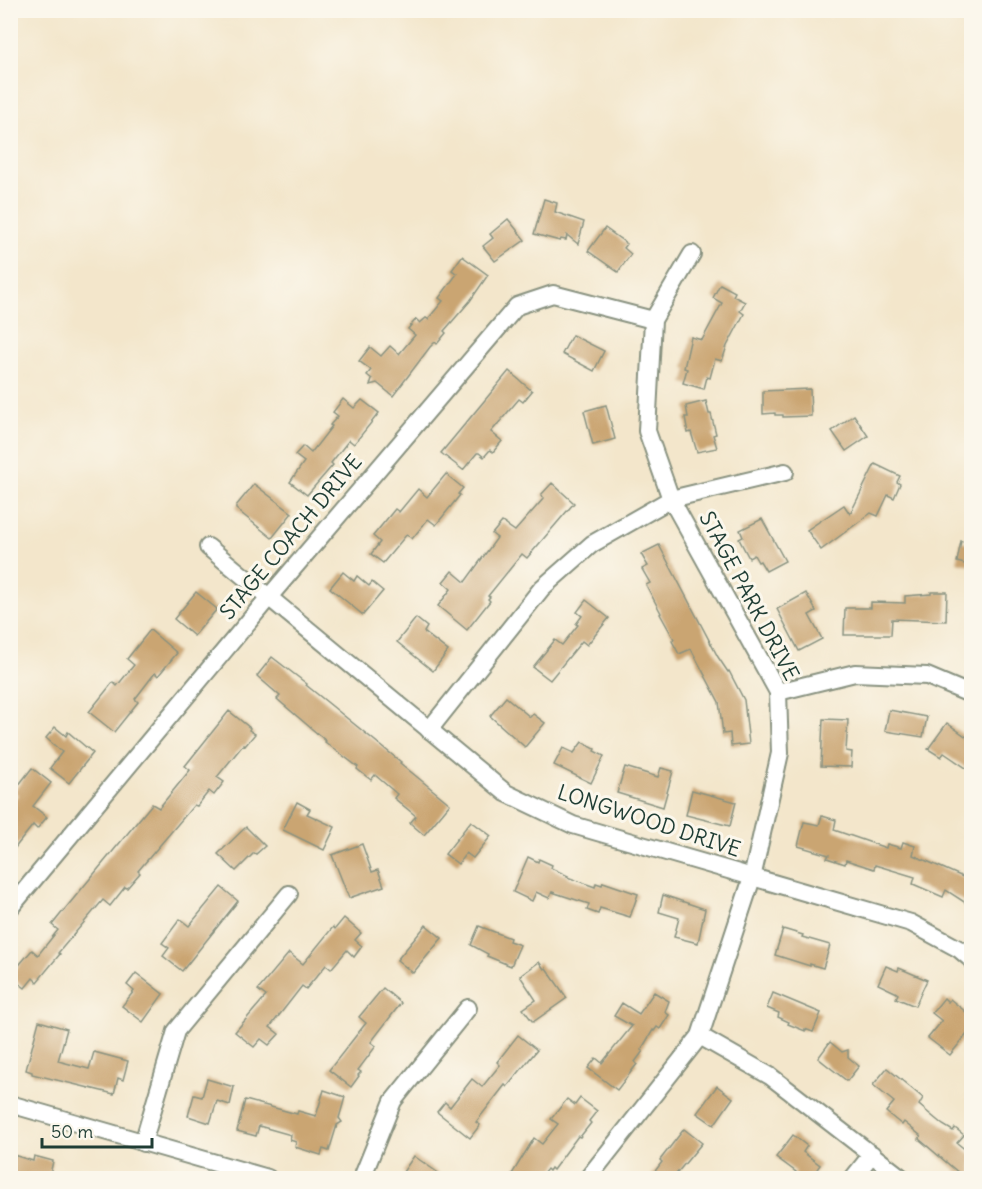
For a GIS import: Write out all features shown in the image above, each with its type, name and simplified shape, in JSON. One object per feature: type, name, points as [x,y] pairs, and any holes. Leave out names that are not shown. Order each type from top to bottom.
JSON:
[{"type":"street","name":"STAGE PARK DRIVE","points":[[588,1179],[700,1036],[752,878],[780,753],[778,692],[671,499],[647,431],[653,320],[692,254]]},
{"type":"street","name":"STAGE COACH DRIVE","points":[[10,908],[269,597],[517,306],[553,294],[653,320]]},
{"type":"street","points":[[429,730],[542,588],[592,544],[671,499],[785,472]]},
{"type":"street","name":"LONGWOOD DRIVE","points":[[208,547],[506,793],[573,825],[911,923],[959,949],[972,960]]},
{"type":"street","points":[[778,692],[855,673],[927,676],[968,687]]},
{"type":"street","points":[[142,1143],[176,1031],[289,894]]},
{"type":"street","points":[[362,1179],[393,1101],[468,1008]]},
{"type":"street","points":[[700,1036],[770,1076],[902,1179]]},
{"type":"street","points":[[10,1104],[268,1179]]},
{"type":"street","points":[[853,1179],[872,1154]]},
{"type":"building","points":[[544,199],[557,203],[555,212],[584,222],[578,244],[567,235],[566,240],[561,239],[560,241],[534,234]]},
{"type":"building","points":[[508,219],[525,240],[495,261],[483,246],[493,238],[490,234]]},
{"type":"building","points":[[605,228],[627,244],[624,248],[631,254],[618,272],[588,251]]},
{"type":"building","points":[[462,256],[488,275],[470,301],[444,331],[446,333],[437,344],[435,342],[430,347],[393,396],[377,383],[370,385],[372,379],[367,375],[371,370],[359,361],[370,347],[381,356],[390,346],[399,354],[415,335],[408,329],[416,319],[420,323],[428,319],[443,301],[439,298],[457,274],[452,270]]},
{"type":"building","points":[[720,284],[735,292],[733,296],[745,302],[740,311],[744,314],[727,346],[722,361],[715,359],[710,378],[707,377],[704,389],[683,383],[687,369],[684,368],[691,337],[702,340],[722,303],[713,298]]},
{"type":"building","points":[[572,335],[604,351],[594,371],[562,354]]},
{"type":"building","points":[[509,371],[532,391],[523,402],[519,399],[491,432],[502,441],[493,452],[490,450],[484,457],[477,453],[463,470],[441,453]]},
{"type":"building","points":[[810,389],[811,416],[783,417],[775,413],[763,414],[763,391]]},
{"type":"building","points":[[343,399],[354,408],[362,400],[379,413],[354,444],[349,440],[331,463],[333,465],[307,495],[290,482],[304,462],[295,455],[303,446],[311,453],[338,416],[333,412]]},
{"type":"building","points":[[706,401],[716,434],[713,435],[717,448],[697,452],[691,432],[688,433],[685,417],[688,417],[686,406]]},
{"type":"building","points":[[606,405],[615,439],[593,445],[584,411]]},
{"type":"building","points":[[854,415],[868,436],[846,451],[832,431]]},
{"type":"building","points":[[875,464],[900,476],[897,482],[900,484],[894,498],[888,495],[878,516],[871,513],[821,550],[807,530],[844,505],[850,514]]},
{"type":"building","points":[[446,474],[463,488],[436,525],[428,519],[412,539],[407,534],[383,563],[371,554],[380,542],[373,536],[395,509],[399,512],[418,489],[427,497]]},
{"type":"building","points":[[552,483],[574,503],[527,558],[522,554],[488,596],[490,601],[467,630],[438,606],[451,589],[443,582],[452,571],[465,582],[497,538],[492,534],[502,522],[515,531],[544,498],[541,495]]},
{"type":"building","points":[[254,484],[292,513],[272,538],[236,509]]},
{"type":"building","points":[[762,519],[785,561],[766,571],[754,555],[749,558],[739,539],[743,537],[740,530]]},
{"type":"building","points":[[961,541],[972,544],[972,566],[957,562]]},
{"type":"building","points":[[659,545],[718,657],[729,671],[744,700],[749,744],[731,746],[730,733],[723,734],[719,702],[691,649],[679,654],[672,641],[674,639],[646,585],[650,583],[642,569],[648,566],[641,554]]},
{"type":"building","points":[[343,572],[354,581],[357,576],[369,586],[372,582],[383,591],[363,615],[330,588]]},
{"type":"building","points":[[196,592],[217,609],[194,636],[174,619]]},
{"type":"building","points":[[931,592],[947,592],[946,621],[892,619],[891,635],[844,635],[845,608],[871,608],[871,602],[905,603],[905,596],[931,594]]},
{"type":"building","points":[[806,593],[816,611],[809,615],[822,639],[799,651],[777,609]]},
{"type":"building","points":[[586,600],[609,618],[587,645],[582,641],[550,680],[533,667],[555,640],[562,645],[578,625],[576,624],[582,616],[577,612]]},
{"type":"building","points":[[416,618],[427,627],[424,632],[448,651],[433,671],[397,642]]},
{"type":"building","points":[[150,630],[177,653],[158,676],[155,673],[135,699],[138,702],[114,732],[89,712],[113,682],[117,686],[134,665],[127,659]]},
{"type":"building","points":[[272,657],[450,804],[424,835],[410,823],[416,816],[394,798],[397,794],[375,775],[371,780],[357,769],[358,767],[325,742],[277,699],[280,696],[257,676]]},
{"type":"building","points":[[506,697],[530,717],[533,714],[545,723],[525,747],[490,716]]},
{"type":"building","points":[[889,710],[927,717],[923,737],[885,731]]},
{"type":"building","points":[[229,711],[255,734],[217,777],[224,782],[214,795],[209,791],[197,806],[194,805],[138,871],[140,873],[127,888],[125,887],[110,906],[103,900],[58,953],[60,954],[37,982],[33,978],[25,988],[11,977],[14,971],[32,950],[38,955],[58,930],[52,925],[152,804],[159,808],[190,770],[185,766]]},
{"type":"building","points":[[823,719],[848,720],[846,751],[852,752],[851,767],[821,766]]},
{"type":"building","points":[[947,723],[972,741],[972,772],[944,753],[941,757],[928,749]]},
{"type":"building","points":[[55,727],[66,736],[68,732],[93,753],[69,783],[50,768],[62,752],[46,738]]},
{"type":"building","points":[[582,742],[604,756],[591,783],[554,765],[563,748],[574,753]]},
{"type":"building","points":[[625,767],[658,777],[661,768],[673,771],[663,807],[617,793]]},
{"type":"building","points":[[32,768],[51,783],[33,806],[47,817],[37,829],[33,825],[10,854],[10,804],[18,795],[14,791]]},
{"type":"building","points":[[692,790],[736,802],[730,826],[686,815]]},
{"type":"building","points":[[297,802],[310,809],[307,814],[335,827],[324,850],[283,830]]},
{"type":"building","points":[[822,816],[836,820],[834,830],[886,848],[887,844],[901,848],[903,842],[915,846],[913,855],[972,881],[972,907],[946,890],[943,897],[913,884],[915,877],[875,865],[874,869],[846,860],[845,864],[827,858],[829,855],[798,846],[804,822],[819,825]]},
{"type":"building","points":[[471,821],[491,836],[473,858],[466,853],[458,864],[445,854]]},
{"type":"building","points":[[246,827],[265,846],[256,854],[254,853],[236,871],[218,854]]},
{"type":"building","points":[[362,844],[372,872],[378,870],[384,886],[349,898],[332,855]]},
{"type":"building","points":[[528,857],[538,862],[539,859],[552,865],[551,868],[567,877],[595,887],[596,883],[602,885],[603,882],[638,894],[630,917],[600,908],[598,914],[587,910],[589,904],[552,892],[549,898],[536,892],[532,901],[513,892]]},
{"type":"building","points":[[221,887],[238,901],[182,971],[163,956],[169,948],[162,943],[180,919],[189,926]]},
{"type":"building","points":[[663,895],[705,909],[698,943],[674,937],[679,918],[659,912]]},
{"type":"building","points":[[344,918],[361,933],[355,940],[362,946],[354,957],[347,950],[331,969],[326,965],[306,989],[302,986],[270,1027],[279,1034],[269,1045],[261,1039],[254,1047],[235,1032],[266,996],[258,990],[289,953],[303,964],[333,927],[335,929]]},
{"type":"building","points":[[426,925],[442,938],[413,973],[397,960]]},
{"type":"building","points":[[479,926],[510,938],[509,941],[520,945],[511,966],[487,956],[488,954],[471,945]]},
{"type":"building","points":[[783,929],[830,945],[823,968],[775,955]]},
{"type":"building","points":[[539,962],[544,969],[546,968],[567,998],[533,1022],[523,1009],[536,1000],[520,976]]},
{"type":"building","points":[[886,966],[898,971],[899,968],[927,980],[915,1006],[896,998],[898,994],[878,984]]},
{"type":"building","points":[[136,973],[163,994],[143,1022],[122,1006],[134,991],[127,985]]},
{"type":"building","points":[[383,988],[401,1003],[371,1042],[376,1046],[358,1070],[361,1072],[351,1087],[329,1070],[366,1023],[359,1017]]},
{"type":"building","points":[[654,992],[669,1001],[665,1012],[669,1015],[660,1029],[657,1027],[653,1030],[635,1062],[637,1064],[617,1090],[588,1068],[596,1058],[602,1063],[632,1026],[614,1016],[622,1003],[639,1014]]},
{"type":"building","points":[[773,993],[821,1013],[813,1032],[788,1024],[789,1022],[778,1017],[779,1013],[767,1008]]},
{"type":"building","points":[[944,998],[948,1002],[950,999],[972,1017],[972,1028],[950,1055],[928,1038],[942,1021],[932,1013]]},
{"type":"building","points":[[39,1021],[67,1029],[58,1061],[89,1069],[94,1052],[128,1061],[123,1080],[118,1078],[114,1094],[32,1074],[26,1070]]},
{"type":"building","points":[[518,1035],[537,1050],[476,1122],[480,1125],[470,1138],[437,1112],[445,1102],[450,1107],[472,1079],[482,1087],[500,1065],[497,1062]]},
{"type":"building","points":[[830,1042],[842,1052],[848,1050],[848,1057],[859,1066],[847,1081],[818,1058]]},
{"type":"building","points":[[887,1068],[923,1098],[919,1105],[943,1125],[953,1131],[955,1128],[964,1135],[957,1143],[972,1155],[972,1179],[966,1179],[919,1139],[921,1136],[904,1122],[902,1125],[886,1112],[894,1102],[873,1085]]},
{"type":"building","points":[[207,1079],[234,1087],[230,1105],[217,1101],[210,1123],[188,1116],[194,1095],[202,1097]]},
{"type":"building","points":[[717,1086],[733,1098],[714,1125],[697,1113]]},
{"type":"building","points":[[324,1090],[345,1097],[339,1118],[342,1122],[337,1125],[329,1151],[323,1149],[321,1155],[295,1147],[296,1142],[290,1140],[291,1135],[259,1126],[256,1136],[237,1131],[245,1100],[297,1114],[298,1111],[316,1116]]},
{"type":"building","points":[[580,1098],[597,1111],[589,1121],[591,1123],[580,1137],[578,1136],[553,1170],[547,1169],[539,1179],[509,1179],[534,1138],[542,1144],[558,1124],[551,1119],[567,1099],[575,1105]]},
{"type":"building","points":[[684,1129],[702,1143],[672,1179],[649,1179],[662,1162],[660,1160]]},
{"type":"building","points":[[793,1135],[807,1146],[803,1152],[820,1165],[810,1179],[791,1179],[796,1172],[776,1157]]},
{"type":"building","points":[[10,1154],[33,1161],[34,1156],[53,1161],[49,1179],[23,1179],[10,1175]]},
{"type":"building","points":[[414,1156],[447,1179],[413,1179],[403,1172]]}]
